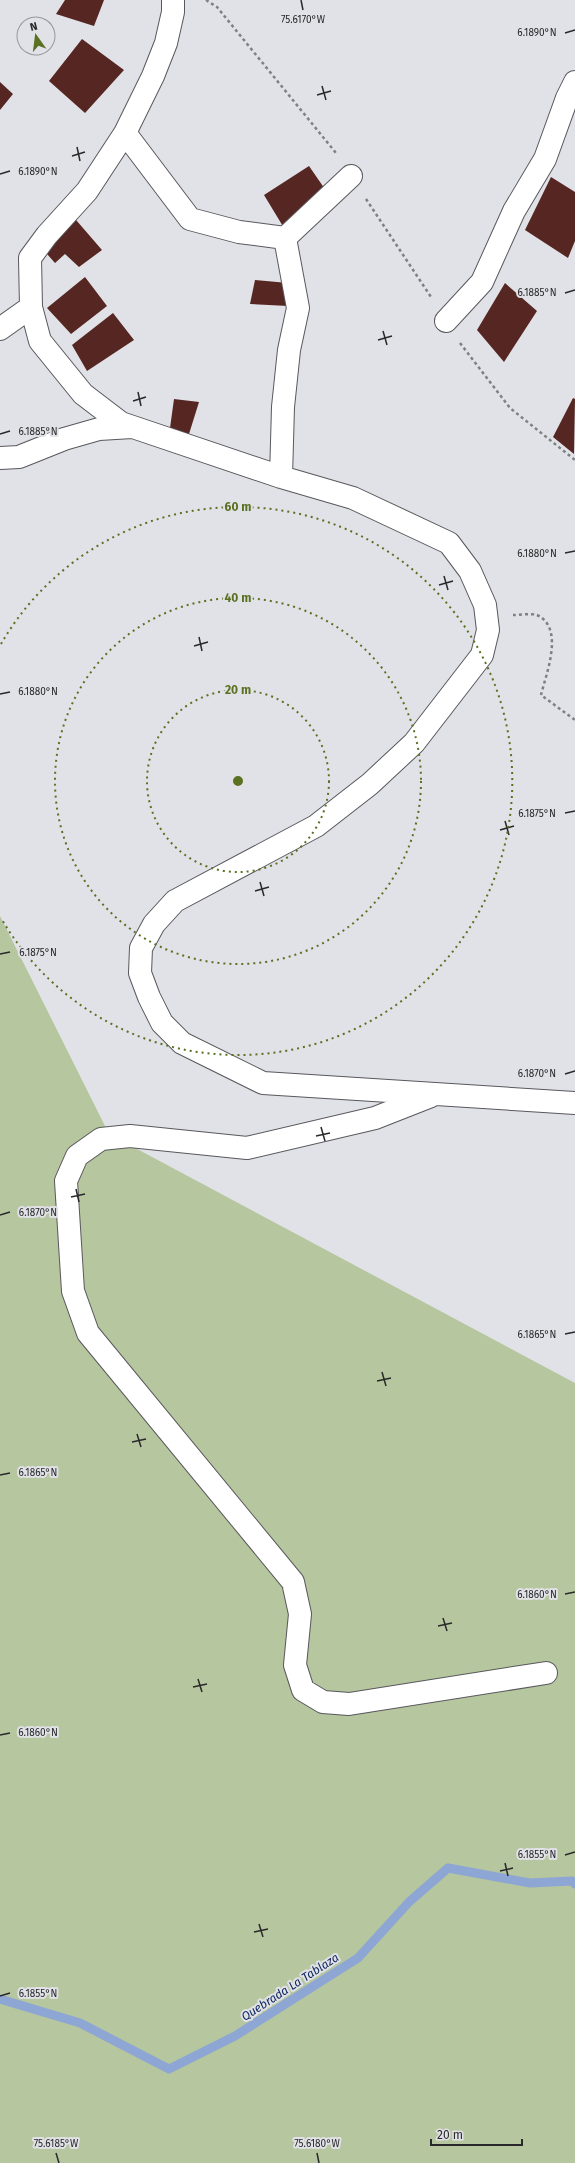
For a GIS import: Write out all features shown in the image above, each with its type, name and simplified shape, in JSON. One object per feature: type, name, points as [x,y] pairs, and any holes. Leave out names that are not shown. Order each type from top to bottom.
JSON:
[{"type":"street","points":[[173,0],[174,12],[166,43],[153,76],[125,133],[87,191],[47,235],[30,258],[31,307],[40,341],[83,394],[120,422],[281,477],[353,498],[449,543],[470,571],[485,605],[488,630],[482,655],[414,743],[370,784],[316,826],[175,901],[154,924],[141,948],[140,973],[149,997],[162,1023],[182,1043],[263,1083],[575,1103]]},
{"type":"street","points":[[446,320],[482,282],[514,211],[545,159],[567,98],[575,82]]},
{"type":"street","points":[[125,133],[190,219],[239,232],[285,238]]},
{"type":"street","points":[[285,238],[351,176]]},
{"type":"street","points":[[281,477],[283,407],[289,350],[298,308],[285,238]]},
{"type":"street","points":[[0,329],[31,307]]},
{"type":"street","points":[[0,458],[19,457],[64,439],[99,429],[134,427]]},
{"type":"street","points":[[438,1094],[375,1118],[247,1148],[130,1136],[101,1139],[77,1156],[66,1181],[72,1291],[88,1333],[293,1582],[300,1614],[295,1665],[303,1690],[323,1702],[349,1704],[546,1673]]},
{"type":"path","points":[[206,0],[218,7],[343,161],[351,176],[446,320],[462,348],[510,408],[575,460]]},
{"type":"path","points":[[486,614],[537,615],[548,625],[553,642],[541,695],[575,720]]},
{"type":"green space","points":[[0,916],[109,1134],[575,1383],[575,2163],[0,2163]]},
{"type":"building","points":[[65,0],[104,0],[94,26],[56,14]]},
{"type":"building","points":[[82,39],[124,70],[85,113],[49,81]]},
{"type":"building","points":[[0,82],[13,94],[0,110]]},
{"type":"building","points":[[309,166],[329,195],[284,228],[264,195]]},
{"type":"building","points":[[551,177],[575,192],[575,241],[568,258],[525,230]]},
{"type":"building","points":[[70,213],[102,250],[79,267],[65,254],[55,263],[40,246]]},
{"type":"building","points":[[85,277],[107,306],[71,334],[47,308]]},
{"type":"building","points":[[255,280],[288,283],[288,306],[250,304]]},
{"type":"building","points":[[505,283],[537,311],[504,362],[477,330]]},
{"type":"building","points":[[113,313],[134,340],[87,371],[72,345]]},
{"type":"building","points":[[573,398],[575,399],[574,454],[553,437]]},
{"type":"building","points":[[174,399],[199,402],[189,434],[170,428]]},
{"type":"waterway","name":"Quebrada La Tablaza","points":[[0,1999],[80,2023],[169,2069],[235,2036],[358,1958],[409,1902],[448,1868],[530,1883],[572,1881],[575,1884]]}]
